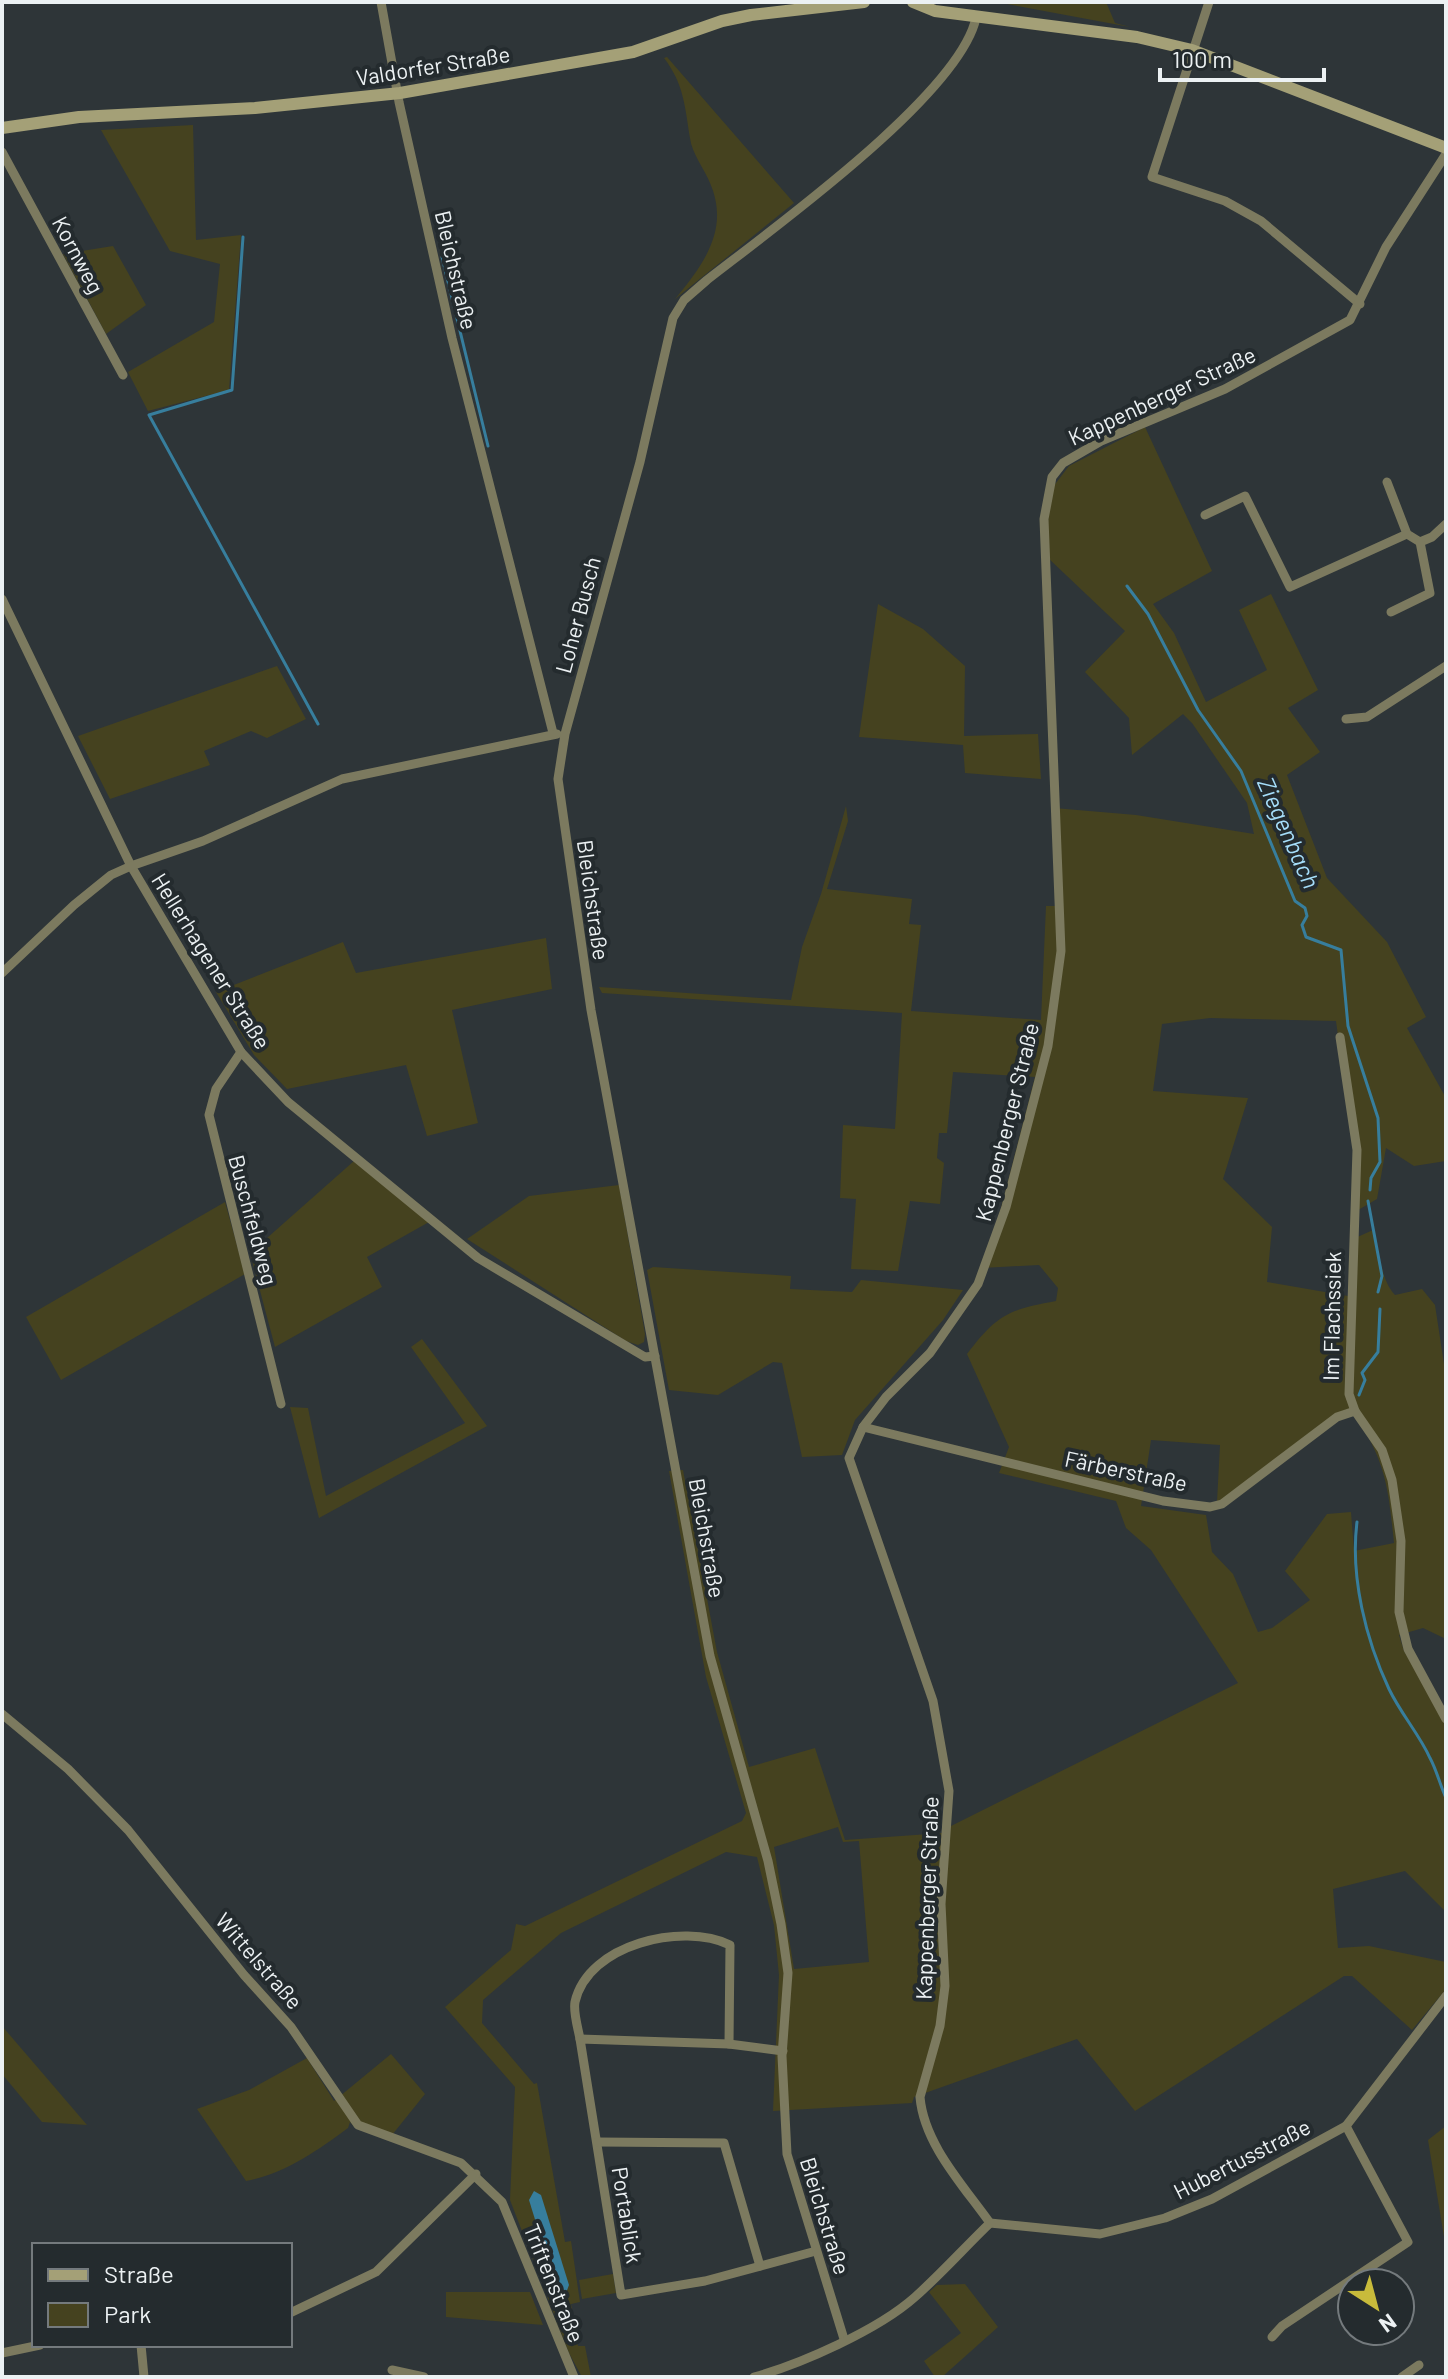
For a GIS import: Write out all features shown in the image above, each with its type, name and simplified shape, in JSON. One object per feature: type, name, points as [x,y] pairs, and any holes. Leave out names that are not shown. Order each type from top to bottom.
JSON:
[{"type":"street","name":"Bleichstraße","points":[[381,2],[400,93],[399,102],[452,338],[553,733]]},
{"type":"street","name":"Valdorfer Straße","points":[[2,128],[79,117],[255,108],[400,93],[633,52],[722,21],[751,15],[864,2]]},
{"type":"street","points":[[913,2],[935,11],[1137,37],[1192,50],[1446,151]]},
{"type":"street","points":[[1209,2],[1152,177],[1225,201],[1261,221],[1360,304]]},
{"type":"street","name":"Loher Busch","points":[[565,734],[640,462],[664,346],[676,311],[707,280],[891,133],[956,57],[973,32],[976,18]]},
{"type":"street","name":"Kappenberger Straße","points":[[990,2223],[941,2153],[921,2109],[921,2091],[940,2026],[945,1986],[941,1904],[949,1791],[933,1701],[853,1477],[851,1450],[863,1427],[886,1397],[930,1353],[978,1284],[1006,1207],[1048,1046],[1061,951],[1044,519],[1052,477],[1063,463],[1101,441],[1225,389],[1350,320],[1386,247],[1446,151]]},
{"type":"street","name":"Kornweg","points":[[2,152],[123,375]]},
{"type":"street","points":[[1387,482],[1407,534],[1420,542],[1430,593],[1391,612]]},
{"type":"street","points":[[1205,515],[1245,496],[1290,587],[1407,534]]},
{"type":"street","points":[[1420,542],[1432,537],[1446,524]]},
{"type":"street","name":"Hellerhagener Straße","points":[[2,599],[131,866],[241,1052],[288,1102],[478,1258],[645,1357],[655,1356]]},
{"type":"street","points":[[1346,719],[1367,717],[1446,666]]},
{"type":"street","points":[[2,973],[74,905],[111,875],[131,866],[203,841],[342,779],[553,733],[565,734]]},
{"type":"street","name":"Bleichstraße","points":[[565,734],[558,779],[591,1010],[710,1656],[776,1897],[788,1973],[783,2051],[787,2154],[844,2339]]},
{"type":"street","name":"Im Flachssiek","points":[[1340,1037],[1357,1150],[1349,1394],[1355,1411],[1382,1450],[1392,1480],[1401,1541],[1399,1612],[1408,1649],[1446,1719]]},
{"type":"street","name":"Buschfeldweg","points":[[241,1052],[216,1089],[209,1115],[281,1404]]},
{"type":"street","name":"Färberstraße","points":[[863,1427],[1163,1501],[1210,1507],[1234,1496],[1337,1417],[1355,1411]]},
{"type":"street","name":"Wittelstraße","points":[[2,1714],[68,1769],[128,1830],[244,1975],[291,2027],[358,2125],[461,2163],[502,2202]]},
{"type":"street","name":"Portablick","points":[[729,2044],[730,1945],[715,1938],[650,1937],[592,1968],[575,2003],[621,2295],[705,2281],[816,2251]]},
{"type":"street","name":"Hubertusstraße","points":[[990,2223],[1100,2234],[1118,2232],[1212,2199],[1346,2126],[1446,1996]]},
{"type":"street","points":[[580,2039],[729,2044],[783,2051]]},
{"type":"street","points":[[1272,2337],[1282,2326],[1408,2242],[1346,2126]]},
{"type":"street","points":[[598,2142],[724,2143],[760,2266]]},
{"type":"street","points":[[292,2312],[376,2272],[476,2174]]},
{"type":"street","name":"Triftenstraße","points":[[502,2202],[574,2377]]},
{"type":"street","points":[[754,2377],[790,2367],[883,2320],[913,2299],[990,2223]]},
{"type":"street","points":[[2,2353],[32,2347]]},
{"type":"street","points":[[141,2347],[144,2377]]},
{"type":"street","points":[[1402,2377],[1419,2365]]},
{"type":"street","points":[[786,2377],[790,2367]]},
{"type":"street","points":[[392,2370],[424,2377]]},
{"type":"green space","points":[[996,2],[1106,2],[1115,23],[1130,27]]},
{"type":"green space","points":[[667,57],[794,203],[675,299],[704,259],[711,245],[717,216],[710,183],[693,150],[683,96],[664,58]]},
{"type":"green space","points":[[193,125],[196,240],[241,235],[229,390],[148,411],[128,372],[214,322],[220,264],[170,251],[101,130]]},
{"type":"green space","points":[[113,246],[146,305],[106,334],[63,254]]},
{"type":"green space","points":[[1145,427],[1212,571],[1153,604],[1174,633],[1206,702],[1267,670],[1239,610],[1271,594],[1318,690],[1288,708],[1320,752],[1287,775],[1327,878],[1387,942],[1426,1017],[1407,1028],[1446,1098],[1446,1161],[1414,1166],[1386,1148],[1377,1199],[1353,1213],[1358,1187],[1336,1021],[1210,1018],[1162,1024],[1153,1091],[1248,1098],[1223,1179],[1272,1227],[1267,1282],[1354,1297],[1353,1239],[1373,1230],[1383,1273],[1395,1295],[1422,1289],[1435,1305],[1444,1364],[1446,1639],[1423,1628],[1399,1635],[1404,1651],[1446,1718],[1446,1912],[1405,1871],[1333,1889],[1338,1948],[1369,1946],[1446,1962],[1446,1989],[1412,2030],[1352,1976],[1344,1976],[1135,2111],[1077,2039],[914,2097],[912,2103],[773,2111],[779,1975],[774,1925],[757,1857],[726,1852],[561,1933],[483,2000],[482,2023],[534,2084],[537,2083],[565,2242],[571,2241],[580,2302],[571,2304],[578,2346],[585,2346],[591,2377],[582,2377],[569,2353],[510,2200],[515,2087],[445,2007],[511,1950],[516,1924],[525,1926],[742,1821],[746,1813],[706,1677],[669,1471],[683,1470],[717,1652],[749,1767],[815,1748],[845,1840],[943,1833],[947,1828],[1238,1683],[1151,1550],[1126,1528],[1116,1501],[999,1473],[1009,1447],[967,1354],[1004,1316],[1056,1301],[1058,1288],[1039,1265],[982,1268],[989,1254],[1035,1077],[953,1072],[947,1133],[939,1133],[937,1158],[944,1163],[940,1204],[910,1201],[898,1271],[851,1269],[856,1199],[840,1198],[843,1125],[895,1129],[902,1013],[602,993],[599,987],[791,1000],[802,947],[846,806],[848,821],[827,889],[912,899],[909,924],[921,925],[911,1011],[1041,1020],[1046,906],[1055,906],[1054,808],[1136,815],[1254,834],[1247,803],[1183,714],[1132,755],[1129,718],[1085,672],[1125,631],[1047,557],[1049,492],[1069,466]],"holes":[[[1354,1413],[1373,1446],[1384,1475],[1394,1543],[1354,1551],[1351,1512],[1327,1514],[1285,1571],[1310,1600],[1272,1628],[1258,1632],[1233,1574],[1212,1552],[1206,1515],[1141,1506],[1151,1440],[1220,1445],[1217,1502],[1229,1497],[1336,1416]],[[838,1827],[843,1842],[859,1841],[869,1962],[794,1969],[774,1847]]]},
{"type":"green space","points":[[878,604],[923,629],[965,666],[964,736],[1038,734],[1041,779],[965,773],[963,745],[859,737]]},
{"type":"green space","points":[[277,666],[306,719],[267,738],[251,731],[204,751],[210,765],[110,799],[78,736]]},
{"type":"green space","points":[[546,938],[552,989],[452,1010],[478,1123],[427,1136],[406,1065],[287,1089],[254,1055],[216,992],[343,942],[356,973]]},
{"type":"green space","points":[[354,1161],[429,1222],[367,1257],[382,1287],[275,1347],[250,1253]]},
{"type":"green space","points":[[619,1185],[645,1334],[644,1342],[638,1345],[626,1341],[467,1239],[529,1196]]},
{"type":"green space","points":[[225,1202],[245,1274],[61,1380],[26,1317]]},
{"type":"green space","points":[[653,1267],[791,1276],[790,1289],[852,1292],[861,1280],[963,1290],[943,1320],[855,1420],[842,1455],[802,1457],[782,1363],[773,1362],[718,1395],[669,1390],[647,1270]]},
{"type":"green space","points":[[422,1339],[487,1426],[319,1518],[290,1407],[308,1408],[326,1496],[465,1423],[411,1347]]},
{"type":"green space","points":[[2,2026],[87,2125],[42,2122],[2,2074]]},
{"type":"green space","points":[[391,2054],[425,2094],[392,2135],[362,2125],[357,2129],[350,2122],[348,2128],[312,2153],[260,2178],[246,2181],[197,2109],[249,2090],[307,2058],[334,2101]]},
{"type":"green space","points":[[1446,2126],[1446,2249],[1428,2140]]},
{"type":"green space","points":[[613,2274],[616,2293],[582,2299],[579,2280]]},
{"type":"green space","points":[[965,2284],[998,2327],[942,2377],[935,2377],[924,2361],[961,2333],[929,2292],[937,2285]]},
{"type":"green space","points":[[446,2292],[530,2292],[543,2325],[446,2317]]},
{"type":"water","points":[[534,2191],[541,2195],[569,2285],[566,2293],[557,2291],[529,2200]]},
{"type":"waterway","points":[[243,237],[232,390],[149,415],[318,724]]},
{"type":"waterway","points":[[442,257],[488,446]]},
{"type":"waterway","name":"Ziegenbach","points":[[1127,586],[1148,614],[1198,710],[1241,771],[1295,901],[1305,908],[1307,916],[1302,925],[1306,937],[1341,950],[1348,1026],[1378,1118],[1380,1162],[1371,1178],[1370,1190]]},
{"type":"waterway","name":"Ziegenbach","points":[[1368,1201],[1382,1276],[1378,1292]]},
{"type":"waterway","name":"Ziegenbach","points":[[1359,1395],[1365,1380],[1362,1373],[1378,1352],[1380,1309]]},
{"type":"waterway","name":"Ziegenbach","points":[[1357,1522],[1358,1586],[1373,1650],[1394,1698],[1432,1763],[1446,1798]]}]
